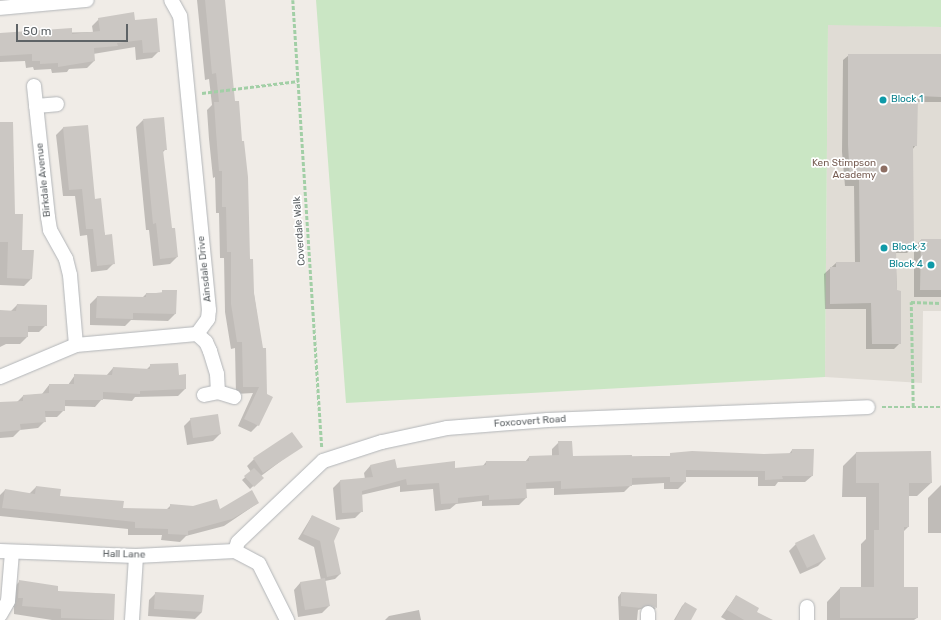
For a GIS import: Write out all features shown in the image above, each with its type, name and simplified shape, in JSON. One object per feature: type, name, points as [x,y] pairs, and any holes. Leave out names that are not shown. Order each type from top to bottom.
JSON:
[{"type":"street","points":[[0,8],[87,0]]},
{"type":"street","name":"Ainsdale Drive","points":[[171,0],[180,16],[209,310],[208,319],[198,334]]},
{"type":"street","name":"Birkdale Avenue","points":[[34,86],[50,230],[66,259],[70,275],[76,345]]},
{"type":"street","points":[[36,106],[57,104]]},
{"type":"street","points":[[0,377],[76,345],[198,334],[206,342],[210,351],[217,374],[218,392]]},
{"type":"street","points":[[204,395],[218,392],[234,397]]},
{"type":"street","name":"Foxcovert Road","points":[[235,551],[238,542],[323,461],[382,442],[447,428],[548,420],[868,407]]},
{"type":"street","name":"Hall Lane","points":[[0,615],[8,601],[6,551],[136,556],[235,551]]},
{"type":"street","points":[[235,551],[259,564],[287,620]]},
{"type":"street","points":[[132,620],[136,556]]},
{"type":"path","name":"Coverdale Walk","points":[[293,0],[323,461]]},
{"type":"path","points":[[187,94],[298,81]]},
{"type":"path","points":[[913,407],[912,302],[941,303]]},
{"type":"path","points":[[868,407],[941,407]]},
{"type":"shaded area","name":"Ken Stimpson Academy","points":[[828,24],[941,27],[941,311],[923,311],[922,383],[825,377]]},
{"type":"green space","points":[[316,0],[941,0],[941,27],[828,25],[825,377],[346,403]]},
{"type":"building","points":[[205,0],[225,0],[235,101],[239,101],[242,141],[244,141],[248,177],[250,259],[253,259],[254,293],[263,348],[266,348],[267,394],[273,397],[259,426],[244,419],[259,387],[243,387],[242,342],[237,342],[231,304],[231,252],[227,252],[226,207],[222,207],[222,171],[219,171],[214,102],[219,102],[216,73],[212,74]]},
{"type":"building","points":[[134,12],[135,20],[157,18],[160,52],[143,53],[142,40],[117,43],[118,46],[94,48],[95,61],[58,67],[58,63],[40,64],[40,61],[32,61],[32,54],[0,56],[0,33],[72,28],[72,34],[100,31],[98,18]]},
{"type":"building","points":[[848,54],[941,54],[941,97],[918,96],[917,146],[913,146],[914,248],[896,248],[897,290],[901,291],[901,344],[872,344],[871,303],[830,304],[830,267],[836,267],[836,262],[860,262],[859,180],[850,180],[848,145]]},
{"type":"building","points":[[164,117],[167,150],[163,150],[172,228],[175,228],[178,257],[160,259],[156,223],[153,224],[143,119]]},
{"type":"building","points":[[0,122],[13,122],[15,214],[23,214],[22,250],[34,250],[32,279],[7,278],[8,242],[0,242]]},
{"type":"building","points":[[88,125],[95,199],[101,198],[105,235],[112,234],[115,264],[97,266],[93,229],[86,229],[82,189],[69,190],[63,127]]},
{"type":"building","name":"Block 4","points":[[921,239],[941,239],[941,290],[920,290]]},
{"type":"building","points":[[162,290],[177,290],[176,314],[133,313],[133,319],[96,318],[97,296],[146,297],[146,293],[162,293]]},
{"type":"building","points":[[17,304],[47,305],[47,326],[28,326],[28,337],[0,337],[0,310],[16,311]]},
{"type":"building","points":[[178,363],[179,375],[186,374],[186,389],[140,391],[140,394],[103,392],[103,400],[65,400],[65,411],[45,411],[46,422],[20,424],[21,430],[0,432],[0,402],[23,401],[23,395],[49,393],[49,384],[74,384],[74,374],[112,375],[113,367],[150,369],[150,364]]},
{"type":"building","points":[[218,414],[221,434],[193,438],[190,418]]},
{"type":"building","points":[[292,432],[303,447],[263,473],[253,458]]},
{"type":"building","points":[[558,441],[572,441],[573,456],[670,456],[670,453],[692,451],[764,454],[792,453],[792,449],[814,449],[813,476],[782,476],[783,479],[765,480],[765,471],[686,470],[686,482],[670,482],[670,477],[632,478],[632,486],[561,489],[561,481],[526,483],[527,498],[489,500],[489,495],[458,498],[458,503],[441,504],[439,483],[407,485],[406,479],[362,491],[363,512],[342,513],[340,480],[373,477],[370,465],[395,459],[397,468],[455,461],[455,468],[486,465],[486,461],[529,461],[529,456],[559,455]]},
{"type":"building","points":[[931,451],[932,483],[909,483],[909,527],[904,527],[904,587],[918,587],[918,618],[840,618],[840,587],[874,587],[874,530],[879,530],[879,483],[856,483],[856,452]]},
{"type":"building","points":[[254,468],[264,478],[254,487],[244,476]]},
{"type":"building","points":[[36,486],[61,489],[60,496],[124,501],[123,508],[170,509],[170,504],[193,506],[217,499],[220,509],[252,490],[259,503],[232,519],[188,531],[188,535],[168,534],[168,529],[135,528],[135,522],[2,508],[5,489],[35,494]]},
{"type":"building","points":[[312,515],[340,528],[334,541],[341,574],[327,577],[320,541],[303,534]]},
{"type":"building","points":[[814,534],[826,559],[807,568],[795,543]]},
{"type":"building","points":[[325,578],[330,606],[305,610],[300,582]]},
{"type":"building","points":[[19,580],[58,586],[58,591],[115,594],[114,620],[61,618],[61,609],[22,606],[23,598],[18,598]]},
{"type":"building","points":[[155,592],[204,595],[202,612],[154,609]]},
{"type":"building","points":[[621,592],[657,594],[657,608],[648,605],[641,608],[621,606]]},
{"type":"building","points":[[736,595],[759,608],[757,612],[773,620],[744,620],[727,610]]},
{"type":"building","points":[[685,602],[697,609],[691,620],[675,620]]},
{"type":"place","name":"Block 1","points":[[883,100]]},
{"type":"place","name":"Ken Stimpson Academy","points":[[884,169]]},
{"type":"place","name":"Block 3","points":[[884,248]]},
{"type":"place","name":"Block 4","points":[[931,265]]}]
